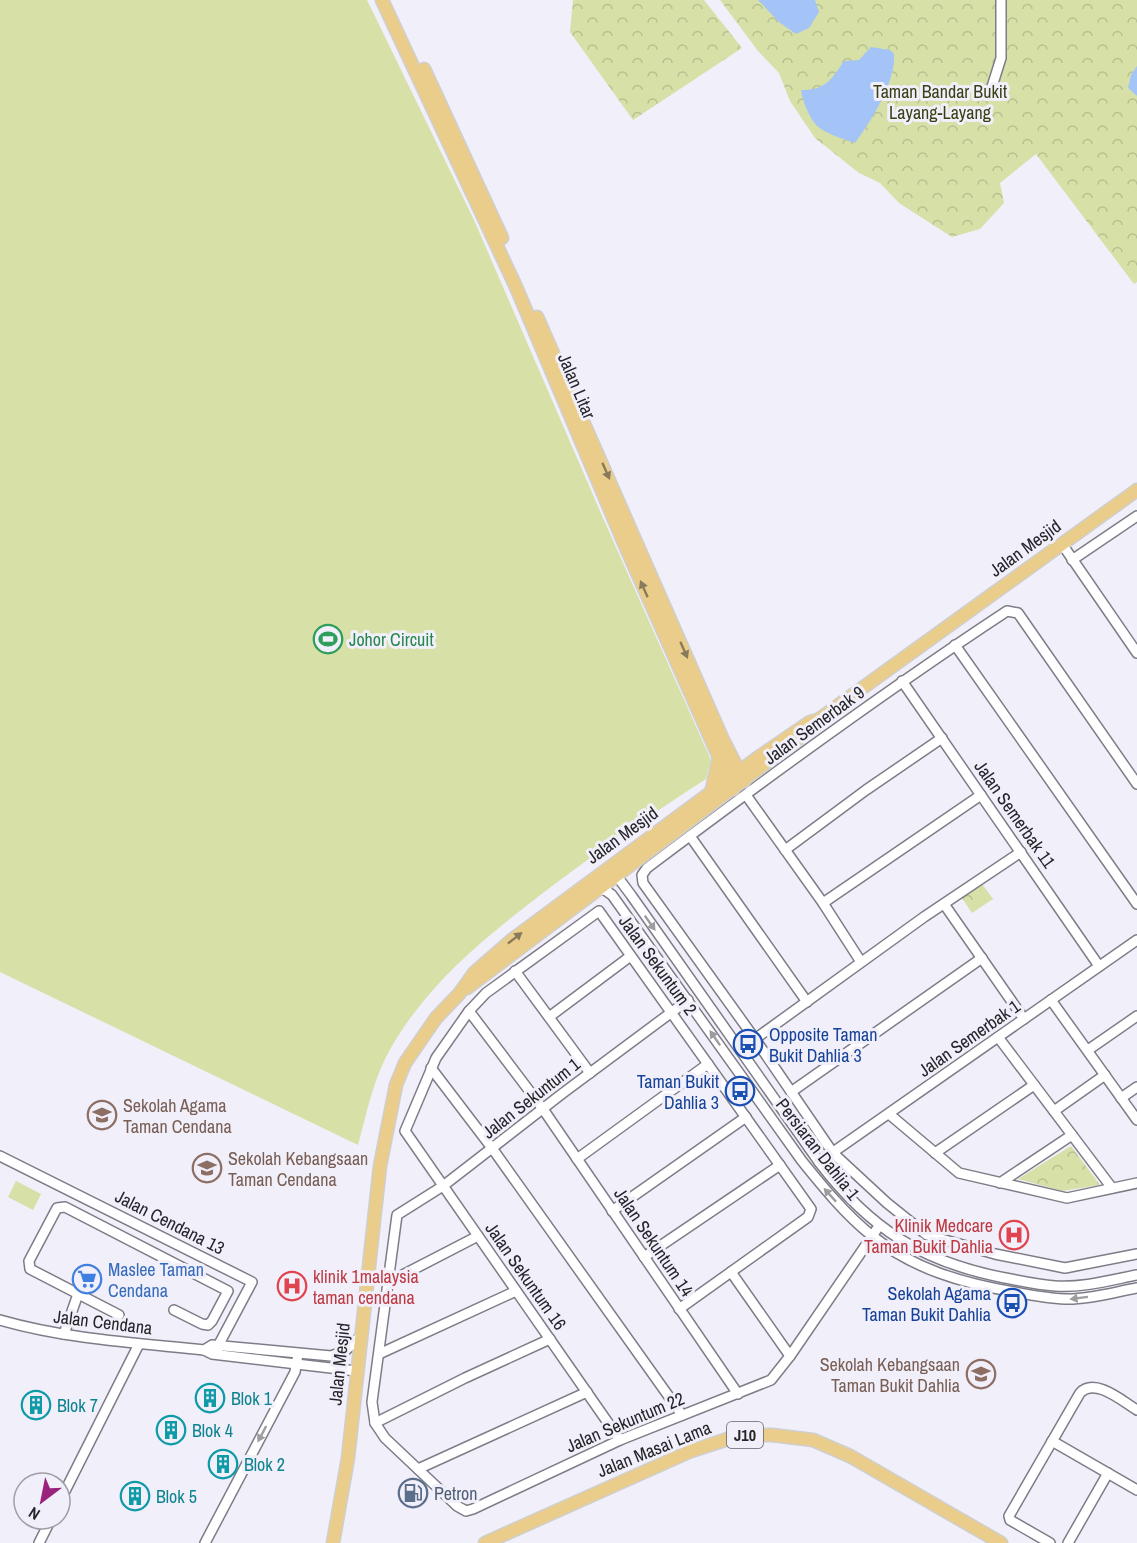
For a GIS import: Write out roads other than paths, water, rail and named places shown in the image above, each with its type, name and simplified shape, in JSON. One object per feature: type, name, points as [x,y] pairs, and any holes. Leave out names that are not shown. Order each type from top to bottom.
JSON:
[{"type":"main road","name":"Jalan Litar","points":[[382,0],[516,287],[624,543],[719,758],[736,780]]},
{"type":"main road","name":"Jalan Litar","points":[[391,0],[513,263],[726,746],[736,780]]},
{"type":"main road","name":"Jalan Mesjid","points":[[459,993],[595,890],[610,874],[711,793],[736,780],[756,759],[810,722],[818,720],[1137,490]]},
{"type":"main road","name":"Jalan Mesjid","points":[[333,1543],[346,1469],[380,1166],[396,1085],[413,1049],[474,973],[513,939],[610,874],[736,780],[813,728],[818,720]]},
{"type":"main road","points":[[726,746],[756,759]]},
{"type":"main road","points":[[711,793],[719,758]]},
{"type":"main road","name":"Jalan Masai Lama","points":[[485,1543],[691,1451],[740,1435],[772,1435],[813,1440],[850,1456],[1001,1543]]},
{"type":"street","points":[[990,93],[1001,58],[1001,0]]},
{"type":"street","points":[[1072,560],[1137,516]]},
{"type":"street","points":[[1062,544],[1137,653]]},
{"type":"street","name":"Jalan Semerbak 9","points":[[755,1039],[644,883],[642,875],[647,867],[902,681],[1007,611],[1012,610],[1018,613],[1137,784]]},
{"type":"street","points":[[956,645],[1137,904]]},
{"type":"street","name":"Jalan Semerbak 11","points":[[902,681],[1100,966]]},
{"type":"street","points":[[785,850],[866,790],[942,738]]},
{"type":"street","points":[[746,795],[823,903],[861,962]]},
{"type":"street","points":[[823,903],[981,795]]},
{"type":"street","points":[[690,836],[807,1002]]},
{"type":"street","points":[[1021,852],[861,962],[755,1039],[833,1153],[887,1203],[927,1235],[995,1254],[1065,1268],[1137,1254]]},
{"type":"street","name":"Persiaran Dahlia 1","points":[[610,874],[631,895],[837,1186],[879,1226],[928,1255],[990,1275],[1055,1286],[1071,1286],[1137,1275]]},
{"type":"street","name":"Persiaran Dahlia 1","points":[[595,890],[609,891],[802,1161],[830,1196],[871,1236],[911,1262],[955,1280],[987,1288],[1072,1299],[1137,1288]]},
{"type":"street","points":[[618,905],[621,894],[631,895]]},
{"type":"street","points":[[944,904],[1024,1019]]},
{"type":"street","name":"Jalan Sekuntum 2","points":[[405,1131],[431,1068],[451,1034],[469,1011],[486,993],[599,911],[811,1209],[810,1215],[731,1272]]},
{"type":"street","name":"Jalan Semerbak 1","points":[[819,1162],[1137,940]]},
{"type":"street","points":[[549,1017],[628,958]]},
{"type":"street","points":[[791,1092],[982,958]]},
{"type":"street","points":[[515,971],[590,1073]]},
{"type":"street","name":"Jalan Sekuntum 1","points":[[387,1282],[395,1220],[401,1211],[443,1186],[688,1000]]},
{"type":"street","points":[[1051,1000],[1137,1120]]},
{"type":"street","name":"Jalan Sekuntum 14","points":[[469,1011],[543,1109],[738,1394]]},
{"type":"street","points":[[1088,1050],[1137,1016]]},
{"type":"street","points":[[998,1037],[1112,1188]]},
{"type":"street","points":[[576,1159],[708,1064]]},
{"type":"street","points":[[431,1068],[492,1148],[682,1415]]},
{"type":"street","points":[[1054,1111],[1105,1074]]},
{"type":"street","points":[[935,1153],[1034,1085]]},
{"type":"street","points":[[1121,1098],[1137,1087]]},
{"type":"street","points":[[889,1114],[959,1173],[1067,1198],[1137,1183]]},
{"type":"street","points":[[612,1211],[746,1117]]},
{"type":"street","name":"Jalan Sekuntum 16","points":[[405,1131],[621,1440]]},
{"type":"street","points":[[999,1183],[1072,1135]]},
{"type":"street","name":"Jalan Cendana 13","points":[[0,1156],[252,1282],[217,1350]]},
{"type":"street","points":[[644,1257],[780,1165]]},
{"type":"street","points":[[119,1315],[28,1267],[29,1261],[59,1207],[65,1207],[228,1291]]},
{"type":"street","name":"Jalan Sekuntum 22","points":[[418,1469],[457,1506],[466,1511],[621,1440],[771,1380],[879,1226]]},
{"type":"street","points":[[478,1236],[387,1282],[372,1402],[375,1423],[384,1438],[418,1469],[587,1392]]},
{"type":"street","points":[[987,1288],[995,1254]]},
{"type":"street","points":[[679,1309],[731,1272],[790,1356]]},
{"type":"street","points":[[174,1310],[202,1324],[208,1324],[212,1321],[237,1274]]},
{"type":"street","points":[[379,1354],[516,1291]]},
{"type":"street","points":[[64,1334],[78,1294]]},
{"type":"street","name":"Jalan Cendana","points":[[0,1320],[30,1329],[64,1334],[139,1344],[297,1359],[356,1371]]},
{"type":"street","name":"Jalan Cendana","points":[[297,1359],[331,1356],[345,1351],[361,1336]]},
{"type":"street","points":[[375,1423],[550,1339]]},
{"type":"street","points":[[72,1477],[139,1344]]},
{"type":"street","points":[[205,1543],[295,1372],[297,1359]]},
{"type":"street","points":[[1050,1543],[1010,1520],[1009,1516],[1080,1393],[1089,1386],[1097,1387],[1137,1410]]},
{"type":"street","points":[[1052,1441],[1137,1489]]},
{"type":"street","points":[[1068,1543],[1108,1473]]},
{"type":"water","points":[[758,0],[815,0],[819,12],[809,28],[796,34],[780,23]]},
{"type":"water","points":[[871,47],[890,50],[894,54],[894,65],[881,101],[855,143],[829,134],[816,125],[806,108],[801,90],[809,90],[827,83],[844,61],[859,60]]},
{"type":"water","points":[[1137,66],[1137,96],[1128,88],[1131,75]]},
{"type":"place","name":"Johor Circuit","points":[[328,639]]},
{"type":"place","name":"Opposite Taman Bukit Dahlia 3","points":[[748,1044]]},
{"type":"place","name":"Taman Bukit Dahlia 3","points":[[740,1091]]},
{"type":"place","name":"Sekolah Agama Taman Cendana","points":[[102,1115]]},
{"type":"place","name":"Sekolah Kebangsaan Taman Cendana","points":[[207,1168]]},
{"type":"place","name":"Klinik Medcare Taman Bukit Dahlia","points":[[1014,1235]]},
{"type":"place","name":"Maslee Taman Cendana","points":[[87,1279]]},
{"type":"place","name":"klinik 1malaysia taman cendana","points":[[292,1286]]},
{"type":"place","name":"Sekolah Agama Taman Bukit Dahlia","points":[[1012,1303]]},
{"type":"place","name":"Sekolah Kebangsaan Taman Bukit Dahlia","points":[[981,1374]]},
{"type":"place","name":"Blok 1","points":[[210,1398]]},
{"type":"place","name":"Blok 7","points":[[36,1405]]},
{"type":"place","name":"Blok 4","points":[[171,1430]]},
{"type":"place","name":"Blok 2","points":[[223,1464]]},
{"type":"place","name":"Petron","points":[[413,1493]]},
{"type":"place","name":"Blok 5","points":[[135,1496]]},
{"type":"park label","name":"Taman Bandar Bukit Layang-Layang","points":[[940,101]]}]
